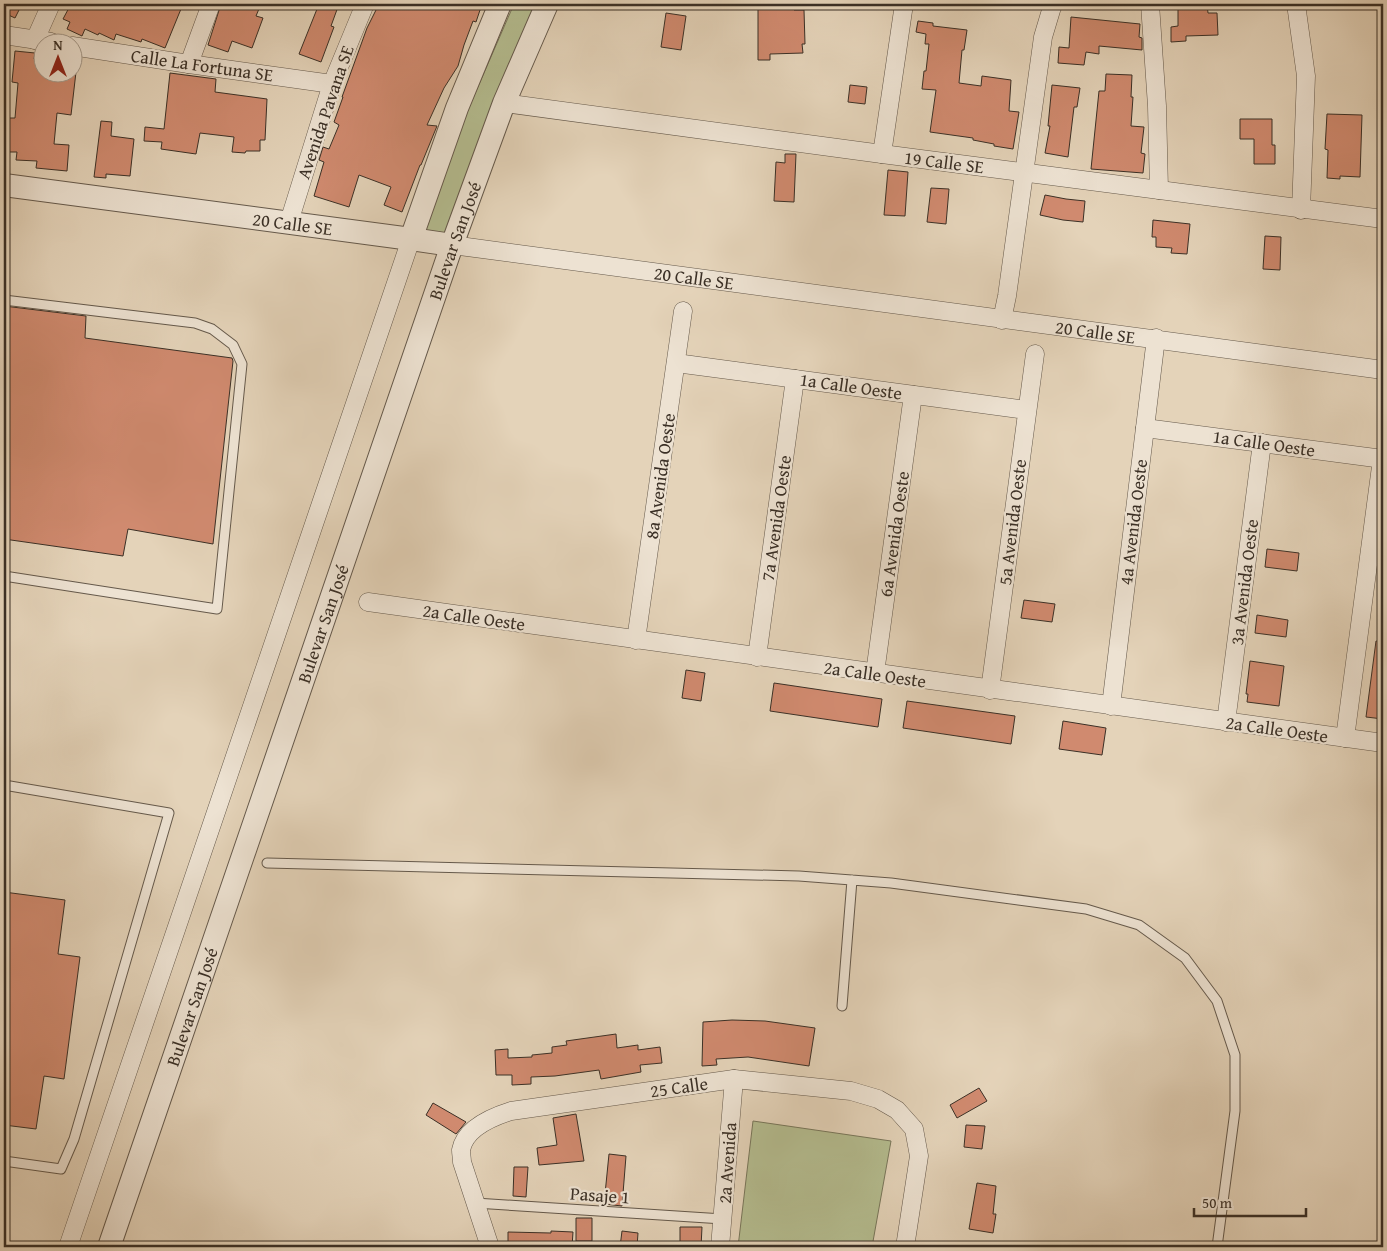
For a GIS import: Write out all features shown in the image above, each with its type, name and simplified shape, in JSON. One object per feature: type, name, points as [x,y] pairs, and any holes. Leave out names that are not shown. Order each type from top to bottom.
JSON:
[{"type":"street","points":[[45,32],[51,4]]},
{"type":"street","points":[[189,64],[211,4]]},
{"type":"street","name":"Avenida Pavana SE","points":[[289,222],[332,84],[365,4]]},
{"type":"street","points":[[68,1247],[411,238],[457,108],[500,4]]},
{"type":"street","name":"Bulevar San José","points":[[109,1247],[452,246],[504,103],[546,4]]},
{"type":"street","points":[[882,154],[904,4]]},
{"type":"street","points":[[1002,320],[1043,38],[1054,4]]},
{"type":"street","points":[[1150,4],[1157,106],[1159,190]]},
{"type":"street","points":[[1296,4],[1306,76],[1301,210]]},
{"type":"street","points":[[4,35],[32,39]]},
{"type":"street","name":"Calle La Fortuna SE","points":[[82,48],[332,84]]},
{"type":"street","name":"19 Calle SE","points":[[504,103],[1301,210],[1383,219]]},
{"type":"street","name":"20 Calle SE","points":[[4,185],[411,238],[452,246],[1002,320],[1156,338],[1383,370]]},
{"type":"street","name":"8a Avenida Oeste","points":[[636,640],[683,312]]},
{"type":"street","name":"4a Avenida Oeste","points":[[1111,706],[1156,338]]},
{"type":"street","name":"5a Avenida Oeste","points":[[990,690],[1035,354]]},
{"type":"street","name":"1a Calle Oeste","points":[[676,362],[1027,410]]},
{"type":"street","name":"7a Avenida Oeste","points":[[757,657],[795,379]]},
{"type":"street","name":"6a Avenida Oeste","points":[[875,674],[914,395]]},
{"type":"street","name":"1a Calle Oeste","points":[[1145,428],[1383,459]]},
{"type":"street","name":"3a Avenida Oeste","points":[[1226,722],[1262,443]]},
{"type":"street","points":[[1345,738],[1383,459]]},
{"type":"street","name":"2a Calle Oeste","points":[[368,602],[990,690],[1383,743]]},
{"type":"street","name":"25 Calle","points":[[475,1203],[462,1162],[461,1150],[466,1137],[481,1124],[493,1117],[511,1111],[734,1079],[851,1091],[878,1100],[897,1110],[914,1129],[919,1156],[905,1247]]},
{"type":"street","name":"2a Avenida","points":[[720,1247],[734,1079]]},
{"type":"street","points":[[475,1203],[490,1247]]},
{"type":"lane","points":[[4,300],[195,323],[212,329],[233,345],[242,364],[217,609],[4,576]]},
{"type":"lane","points":[[4,784],[169,813],[74,1139],[64,1161],[60,1169],[4,1161]]},
{"type":"lane","points":[[267,863],[799,876],[980,894],[1086,909],[1139,925],[1185,958],[1217,1001],[1235,1055],[1235,1111],[1217,1247]]},
{"type":"lane","points":[[842,1006],[852,880]]},
{"type":"lane","name":"Pasaje 1","points":[[475,1203],[723,1219]]},
{"type":"green space","points":[[514,4],[553,4],[451,244],[412,238]]},
{"type":"green space","points":[[753,1121],[891,1141],[872,1247],[738,1247]]},
{"type":"building","points":[[4,4],[22,4],[15,18],[4,13]]},
{"type":"building","points":[[71,4],[183,4],[165,48],[142,39],[141,42],[116,34],[114,40],[85,29],[82,36],[82,32],[73,32],[67,29],[70,22],[63,19]]},
{"type":"building","points":[[221,4],[236,8],[237,4],[261,4],[256,16],[263,18],[252,48],[232,41],[228,52],[208,45]]},
{"type":"building","points":[[319,4],[339,4],[331,26],[334,27],[321,62],[299,54]]},
{"type":"building","points":[[379,4],[482,4],[476,22],[473,21],[458,66],[444,88],[427,125],[437,126],[402,212],[384,205],[391,187],[359,175],[349,207],[314,196],[324,162],[319,160],[323,147],[329,149],[339,125],[334,122],[342,97],[367,28]]},
{"type":"building","points":[[758,4],[794,4],[794,10],[804,10],[805,44],[802,44],[803,53],[770,54],[770,60],[758,60]]},
{"type":"building","points":[[1178,4],[1207,4],[1208,13],[1217,13],[1218,35],[1186,36],[1186,41],[1171,42],[1171,27],[1178,26]]},
{"type":"building","points":[[666,13],[686,16],[681,50],[661,47]]},
{"type":"building","points":[[1071,17],[1140,24],[1139,37],[1142,38],[1142,50],[1099,46],[1099,54],[1086,52],[1084,65],[1058,63],[1059,47],[1069,48]]},
{"type":"building","points":[[918,21],[933,23],[933,26],[967,30],[964,50],[962,50],[959,83],[981,86],[982,76],[1011,80],[1009,111],[1019,112],[1013,149],[994,146],[994,144],[973,140],[973,138],[930,132],[936,90],[922,89],[929,44],[925,44],[926,34],[916,32]]},
{"type":"building","points":[[15,51],[32,53],[32,82],[75,82],[71,115],[57,113],[54,144],[69,145],[67,171],[36,168],[37,161],[16,160],[17,152],[7,152],[6,118],[15,118],[18,83],[12,82]]},
{"type":"building","points":[[170,73],[216,79],[215,92],[267,99],[265,140],[260,140],[260,151],[232,152],[234,137],[200,133],[196,154],[161,149],[162,142],[144,141],[145,127],[164,129]]},
{"type":"building","points":[[1106,74],[1132,75],[1131,126],[1144,127],[1141,153],[1145,154],[1143,173],[1091,169],[1099,91],[1105,91]]},
{"type":"building","points":[[850,85],[867,87],[865,104],[848,102]]},
{"type":"building","points":[[1052,85],[1080,88],[1077,107],[1074,107],[1068,157],[1045,153],[1050,126],[1048,126]]},
{"type":"building","points":[[1327,114],[1362,115],[1360,177],[1340,176],[1340,179],[1327,178],[1328,150],[1325,149]]},
{"type":"building","points":[[1240,119],[1272,119],[1272,145],[1275,145],[1275,164],[1254,164],[1254,139],[1240,139]]},
{"type":"building","points":[[101,121],[112,122],[111,136],[134,139],[130,176],[106,174],[106,178],[94,177]]},
{"type":"building","points":[[785,154],[796,154],[794,202],[774,201],[776,162],[785,163]]},
{"type":"building","points":[[888,170],[908,172],[905,216],[884,215]]},
{"type":"building","points":[[931,188],[949,189],[946,224],[927,222]]},
{"type":"building","points":[[1045,195],[1085,201],[1083,222],[1040,215]]},
{"type":"building","points":[[1153,220],[1190,224],[1187,254],[1171,253],[1172,248],[1156,247],[1156,237],[1152,237]]},
{"type":"building","points":[[1265,236],[1281,237],[1280,270],[1263,269]]},
{"type":"building","points":[[4,306],[86,316],[85,338],[232,358],[213,544],[128,529],[123,556],[4,539]]},
{"type":"building","points":[[1267,549],[1299,553],[1297,571],[1265,567]]},
{"type":"building","points":[[1024,600],[1055,604],[1052,622],[1021,618]]},
{"type":"building","points":[[1257,615],[1288,620],[1286,637],[1255,633]]},
{"type":"building","points":[[1376,641],[1383,642],[1383,719],[1366,717]]},
{"type":"building","points":[[1250,661],[1284,666],[1279,706],[1247,702],[1248,694],[1246,694]]},
{"type":"building","points":[[686,670],[705,673],[701,701],[682,698]]},
{"type":"building","points":[[774,683],[882,699],[878,727],[770,711]]},
{"type":"building","points":[[907,701],[1015,716],[1011,744],[903,728]]},
{"type":"building","points":[[1063,721],[1106,728],[1102,755],[1059,749]]},
{"type":"building","points":[[4,892],[65,900],[58,954],[80,957],[64,1079],[44,1076],[36,1129],[4,1125]]},
{"type":"building","points":[[732,1020],[765,1021],[815,1028],[809,1066],[748,1057],[716,1059],[717,1065],[702,1066],[703,1022]]},
{"type":"building","points":[[616,1034],[617,1048],[638,1045],[638,1050],[660,1047],[662,1063],[640,1065],[641,1072],[601,1079],[599,1070],[531,1077],[531,1084],[512,1085],[512,1075],[496,1075],[495,1050],[508,1049],[508,1058],[532,1057],[532,1055],[552,1053],[552,1047],[567,1045],[566,1041]]},
{"type":"building","points":[[979,1088],[987,1101],[957,1118],[950,1105]]},
{"type":"building","points":[[433,1103],[466,1122],[456,1134],[426,1115]]},
{"type":"building","points":[[576,1114],[584,1161],[539,1165],[537,1148],[557,1145],[553,1118]]},
{"type":"building","points":[[966,1125],[985,1126],[982,1149],[964,1147]]},
{"type":"building","points":[[609,1154],[626,1156],[622,1206],[604,1204]]},
{"type":"building","points":[[514,1167],[528,1167],[526,1197],[513,1196]]},
{"type":"building","points":[[977,1183],[996,1186],[993,1214],[996,1214],[993,1233],[969,1229]]},
{"type":"building","points":[[576,1218],[592,1218],[592,1241],[576,1241]]},
{"type":"building","points":[[680,1227],[702,1227],[701,1247],[680,1247]]},
{"type":"building","points":[[551,1231],[573,1232],[572,1247],[508,1247],[508,1232],[551,1233]]},
{"type":"building","points":[[622,1231],[638,1233],[637,1247],[620,1247]]}]
